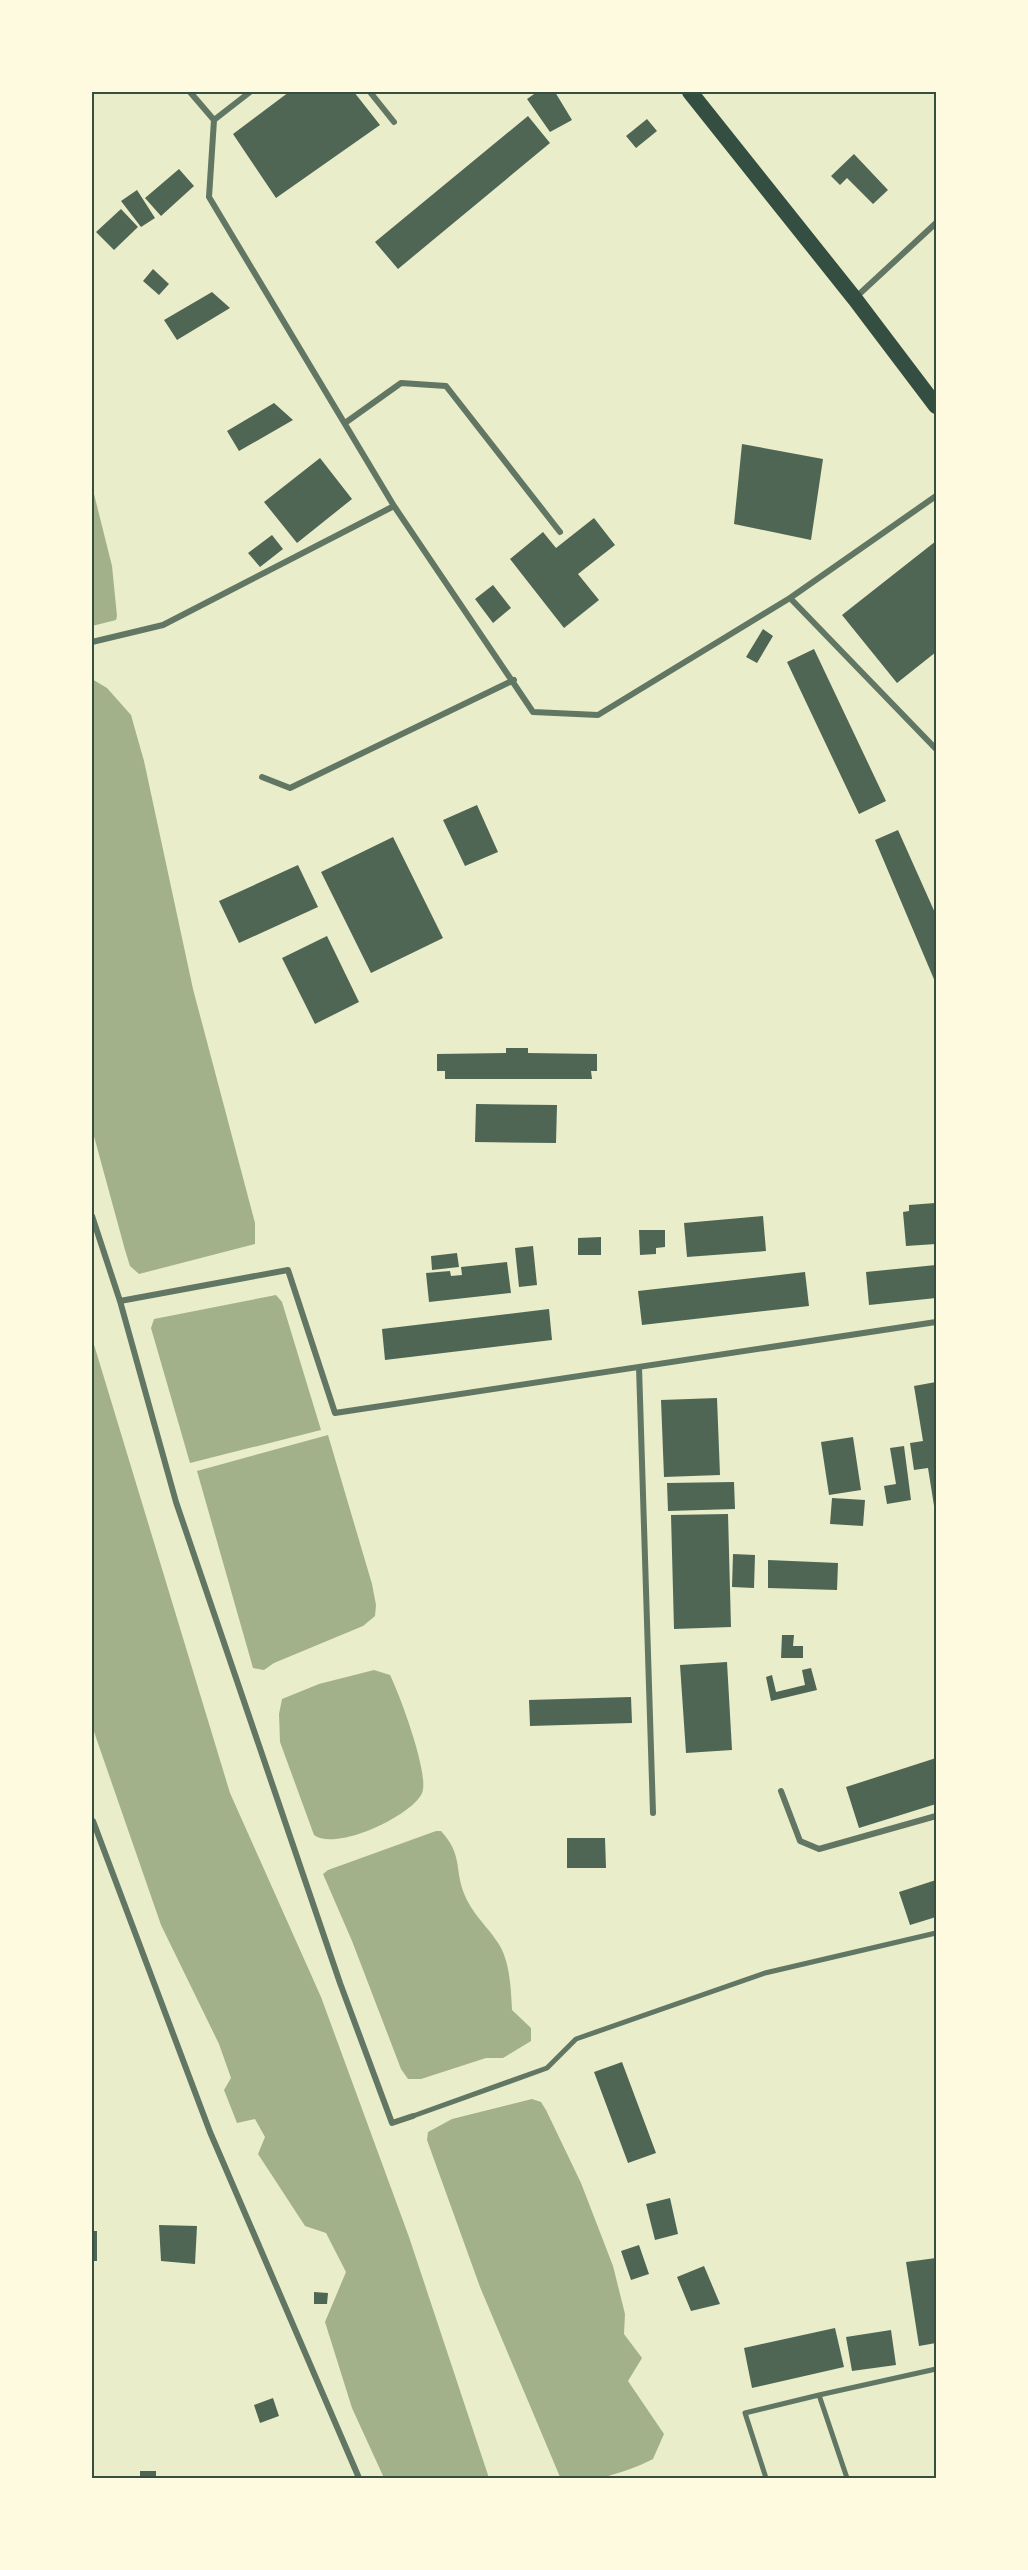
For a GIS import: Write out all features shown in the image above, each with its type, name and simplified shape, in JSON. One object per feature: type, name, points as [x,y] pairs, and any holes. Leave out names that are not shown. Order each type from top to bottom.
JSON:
[{"type":"highway","points":[[690,92],[855,298],[936,406]]},
{"type":"street","points":[[190,92],[214,120],[209,197],[394,506],[514,680],[533,712],[598,715],[790,598],[936,496]]},
{"type":"street","points":[[214,120],[250,92]]},
{"type":"street","points":[[370,92],[394,122]]},
{"type":"street","points":[[855,298],[936,223]]},
{"type":"street","points":[[345,423],[401,383],[446,386],[560,531]]},
{"type":"street","points":[[92,642],[163,625],[394,506]]},
{"type":"street","points":[[790,598],[936,749]]},
{"type":"street","points":[[262,777],[290,788],[514,680]]},
{"type":"street","points":[[92,1216],[120,1301],[176,1502],[340,1983],[392,2123],[547,2068],[576,2039],[731,1984],[765,1973],[936,1932]]},
{"type":"street","points":[[120,1301],[288,1270],[335,1413],[936,1322]]},
{"type":"street","points":[[639,1367],[653,1813]]},
{"type":"street","points":[[781,1791],[800,1841],[819,1849],[936,1816]]},
{"type":"street","points":[[92,1821],[210,2132],[359,2478]]},
{"type":"street","points":[[766,2478],[745,2414],[936,2369]]},
{"type":"street","points":[[819,2395],[847,2478]]},
{"type":"shaded area","points":[[92,486],[112,566],[117,616],[116,620],[92,626]]},
{"type":"shaded area","points":[[92,679],[107,688],[131,715],[144,761],[193,989],[255,1223],[255,1244],[139,1274],[130,1266],[92,1129]]},
{"type":"shaded area","points":[[276,1295],[282,1302],[321,1430],[190,1463],[151,1328],[154,1319]]},
{"type":"shaded area","points":[[92,1338],[230,1793],[321,1997],[409,2237],[489,2478],[384,2478],[352,2408],[325,2322],[346,2272],[326,2233],[305,2226],[258,2154],[265,2137],[255,2119],[237,2123],[224,2090],[231,2078],[219,2044],[161,1925],[92,1726]]},
{"type":"shaded area","points":[[328,1435],[372,1584],[376,1605],[375,1616],[363,1626],[274,1663],[264,1670],[253,1668],[197,1471]]},
{"type":"shaded area","points":[[374,1670],[390,1675],[400,1698],[422,1769],[422,1793],[416,1802],[404,1811],[373,1829],[339,1839],[325,1839],[314,1835],[280,1742],[279,1714],[282,1699],[319,1684]]},
{"type":"shaded area","points":[[441,1831],[448,1839],[455,1854],[463,1891],[475,1914],[500,1946],[509,1977],[512,2010],[531,2028],[531,2041],[503,2058],[486,2058],[421,2079],[408,2079],[401,2069],[352,1941],[323,1874],[328,1870]]},
{"type":"shaded area","points":[[532,2099],[541,2102],[546,2110],[581,2183],[613,2266],[625,2314],[624,2334],[642,2358],[628,2381],[664,2434],[653,2459],[620,2473],[594,2479],[570,2480],[560,2477],[480,2287],[427,2140],[428,2132],[452,2119]]},
{"type":"building","points":[[289,92],[354,92],[380,125],[276,198],[233,134]]},
{"type":"building","points":[[537,92],[555,92],[572,120],[550,132],[527,99]]},
{"type":"building","points":[[528,116],[550,143],[398,269],[375,242]]},
{"type":"building","points":[[647,119],[657,131],[636,148],[626,136]]},
{"type":"building","points":[[854,154],[888,190],[873,204],[847,178],[840,185],[831,176]]},
{"type":"building","points":[[179,169],[194,186],[161,216],[145,198]]},
{"type":"building","points":[[137,190],[155,218],[141,227],[121,201]]},
{"type":"building","points":[[121,209],[138,227],[114,250],[96,232]]},
{"type":"building","points":[[153,269],[169,284],[159,295],[143,281]]},
{"type":"building","points":[[212,292],[230,308],[177,340],[164,320]]},
{"type":"building","points":[[274,403],[293,420],[239,451],[227,431]]},
{"type":"building","points":[[742,444],[823,459],[811,540],[734,524]]},
{"type":"building","points":[[320,458],[352,499],[297,543],[264,502]]},
{"type":"building","points":[[594,518],[615,545],[578,574],[599,600],[564,628],[510,559],[543,532],[556,548]]},
{"type":"building","points":[[272,535],[283,549],[260,567],[248,553]]},
{"type":"building","points":[[936,541],[936,652],[897,683],[842,615]]},
{"type":"building","points":[[493,585],[511,608],[493,623],[475,599]]},
{"type":"building","points":[[763,629],[773,636],[757,663],[746,657]]},
{"type":"building","points":[[814,649],[886,801],[859,814],[787,662]]},
{"type":"building","points":[[477,805],[498,852],[465,866],[443,820]]},
{"type":"building","points":[[898,830],[936,915],[936,984],[875,840]]},
{"type":"building","points":[[393,837],[443,938],[371,973],[321,872]]},
{"type":"building","points":[[298,865],[318,907],[239,943],[219,901]]},
{"type":"building","points":[[327,936],[359,1002],[315,1024],[282,958]]},
{"type":"building","points":[[506,1048],[528,1048],[528,1053],[597,1054],[597,1071],[591,1071],[592,1079],[445,1079],[445,1071],[437,1071],[437,1054],[506,1053]]},
{"type":"building","points":[[476,1104],[557,1105],[556,1143],[475,1142]]},
{"type":"building","points":[[935,1203],[936,1244],[906,1246],[903,1212],[909,1211],[909,1205]]},
{"type":"building","points":[[763,1216],[766,1251],[687,1257],[684,1223]]},
{"type":"building","points":[[639,1230],[665,1230],[665,1247],[656,1248],[656,1254],[640,1255]]},
{"type":"building","points":[[601,1237],[601,1255],[578,1255],[578,1238]]},
{"type":"building","points":[[533,1246],[537,1285],[519,1287],[515,1248]]},
{"type":"building","points":[[457,1253],[459,1267],[432,1270],[431,1256]]},
{"type":"building","points":[[507,1262],[511,1293],[429,1302],[426,1273],[450,1271],[451,1276],[462,1275],[461,1267]]},
{"type":"building","points":[[936,1265],[936,1298],[869,1305],[866,1272]]},
{"type":"building","points":[[805,1272],[809,1306],[642,1325],[638,1291]]},
{"type":"building","points":[[549,1309],[552,1340],[385,1360],[382,1329]]},
{"type":"building","points":[[936,1382],[935,1512],[928,1468],[914,1470],[910,1443],[923,1441],[914,1386]]},
{"type":"building","points":[[717,1398],[720,1475],[664,1477],[661,1400]]},
{"type":"building","points":[[853,1437],[861,1490],[829,1495],[821,1442]]},
{"type":"building","points":[[904,1446],[911,1500],[887,1504],[884,1486],[896,1484],[890,1448]]},
{"type":"building","points":[[734,1482],[735,1509],[668,1511],[667,1483]]},
{"type":"building","points":[[832,1498],[865,1500],[863,1526],[830,1524]]},
{"type":"building","points":[[728,1514],[731,1627],[674,1629],[671,1515]]},
{"type":"building","points":[[733,1554],[755,1555],[754,1588],[732,1587]]},
{"type":"building","points":[[768,1560],[838,1563],[837,1590],[768,1588]]},
{"type":"building","points":[[782,1635],[794,1635],[793,1646],[803,1646],[803,1658],[781,1658]]},
{"type":"building","points":[[727,1662],[732,1750],[686,1753],[680,1665]]},
{"type":"building","points":[[811,1668],[817,1690],[771,1701],[766,1677],[772,1675],[776,1692],[805,1685],[802,1670]]},
{"type":"building","points":[[631,1697],[632,1723],[530,1726],[529,1700]]},
{"type":"building","points":[[936,1758],[936,1804],[859,1828],[846,1787]]},
{"type":"building","points":[[567,1838],[605,1838],[606,1868],[567,1868]]},
{"type":"building","points":[[936,1880],[936,1917],[910,1925],[899,1892]]},
{"type":"building","points":[[622,2062],[656,2153],[628,2163],[594,2072]]},
{"type":"building","points":[[670,2198],[678,2234],[655,2240],[646,2204]]},
{"type":"building","points":[[159,2225],[197,2226],[195,2264],[161,2261]]},
{"type":"building","points":[[92,2231],[97,2231],[97,2261],[92,2261]]},
{"type":"building","points":[[639,2245],[649,2274],[631,2280],[621,2251]]},
{"type":"building","points":[[936,2258],[936,2343],[919,2346],[906,2262]]},
{"type":"building","points":[[704,2266],[720,2304],[691,2311],[677,2277]]},
{"type":"building","points":[[314,2292],[328,2293],[327,2304],[314,2304]]},
{"type":"building","points":[[835,2328],[844,2367],[752,2388],[744,2348]]},
{"type":"building","points":[[891,2330],[896,2365],[852,2371],[846,2337]]},
{"type":"building","points":[[273,2398],[279,2416],[260,2423],[254,2405]]},
{"type":"building","points":[[140,2471],[156,2471],[156,2478],[140,2478]]}]
